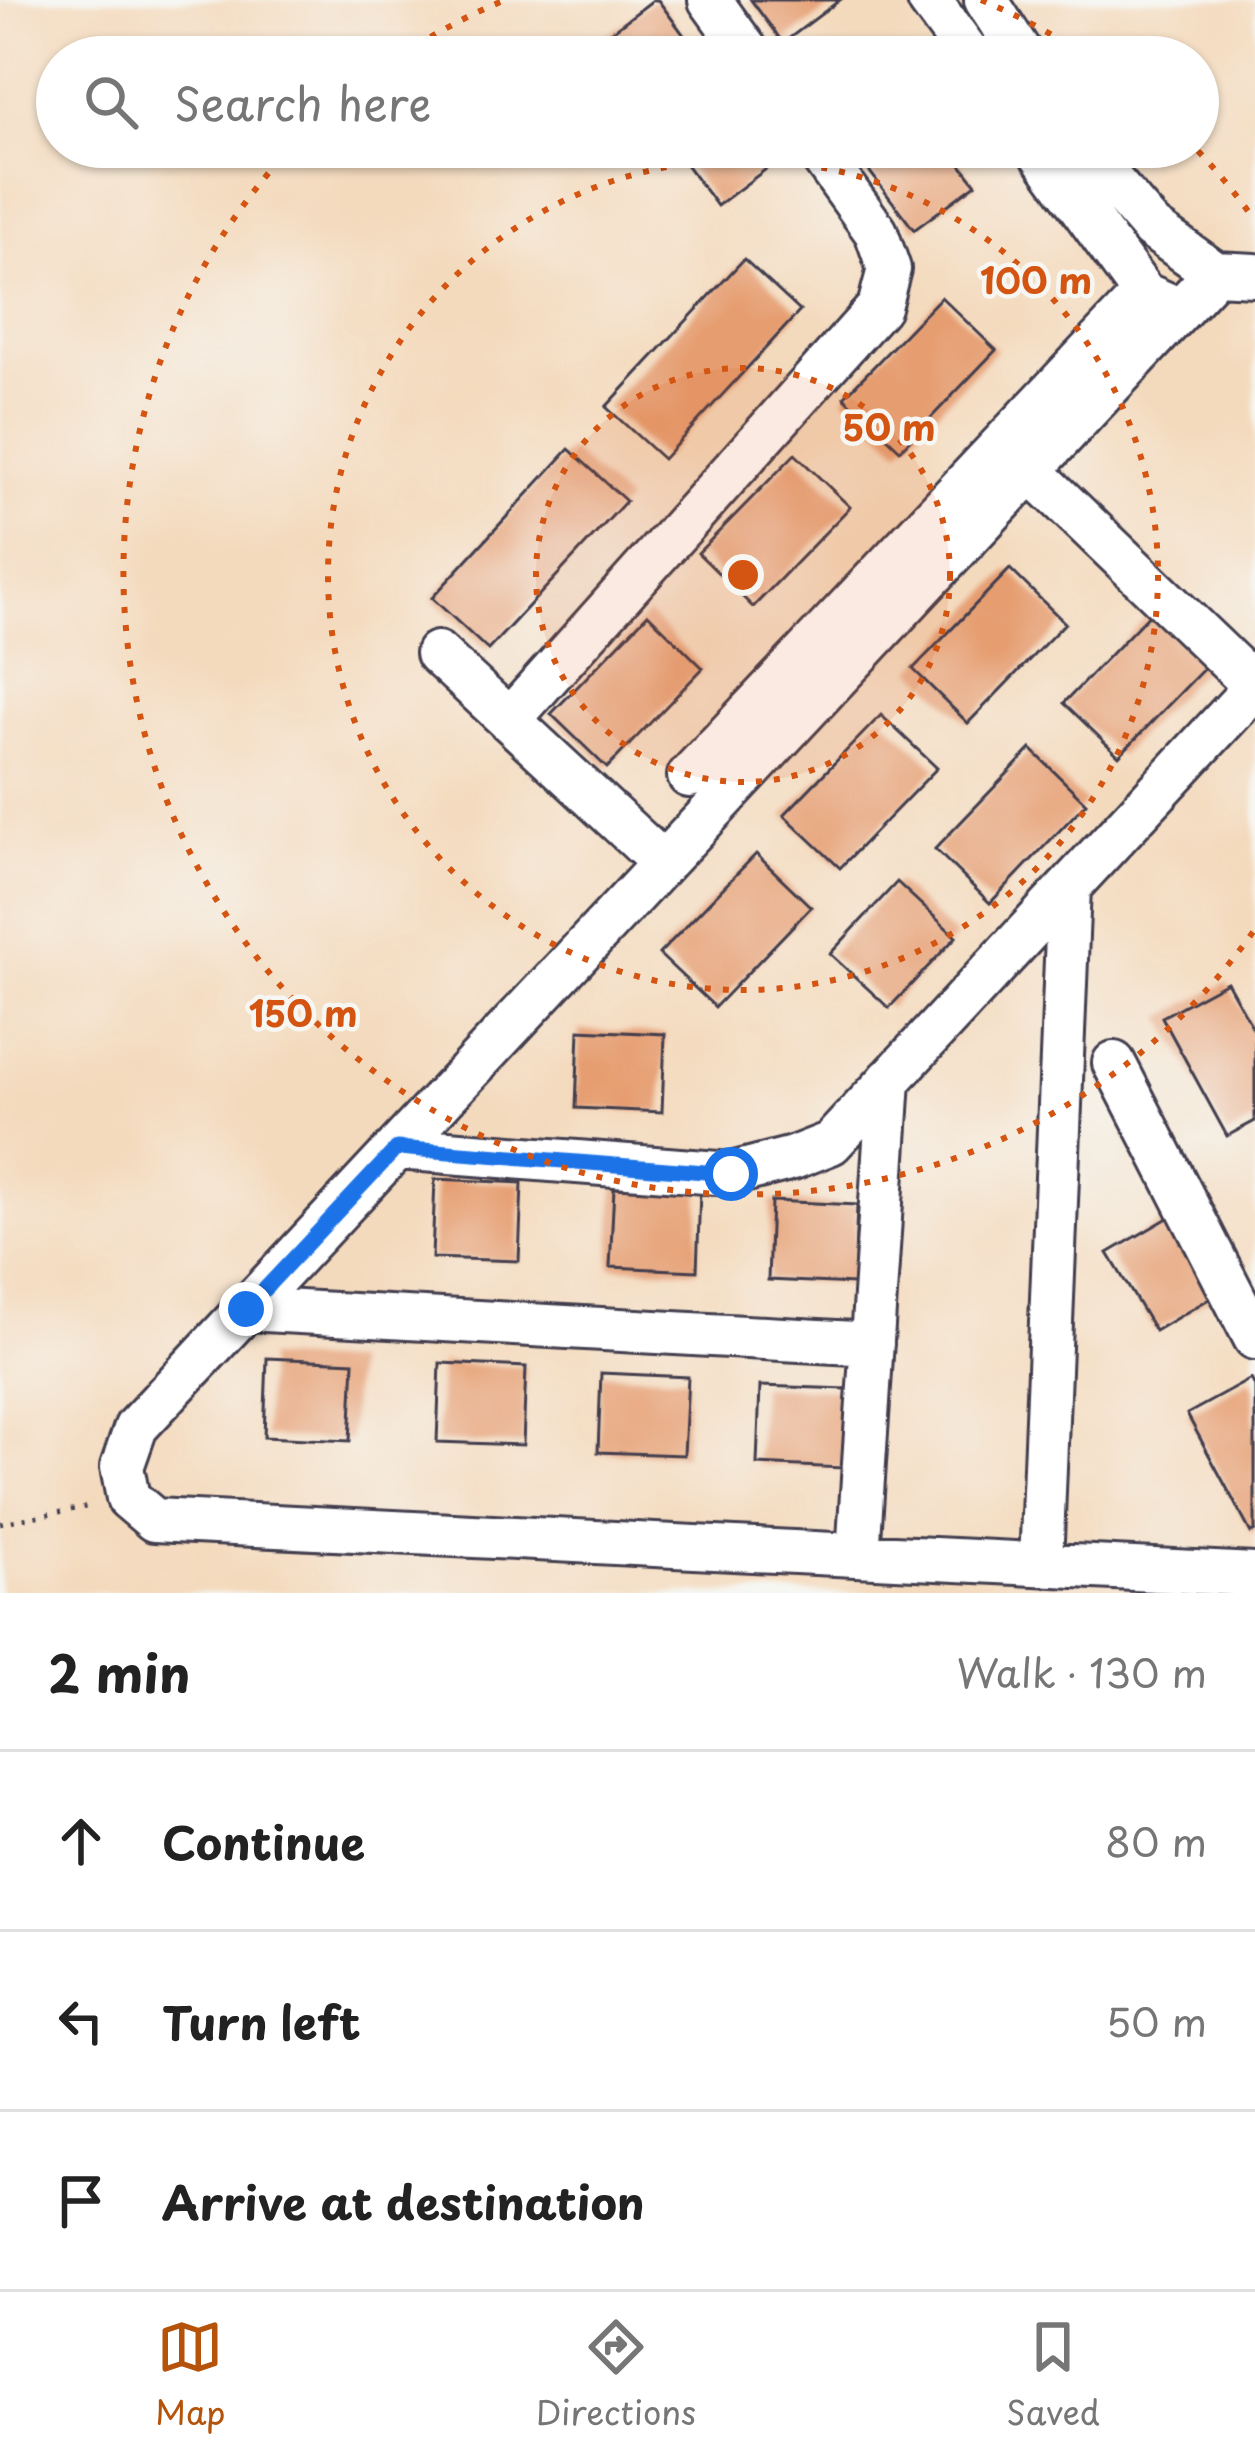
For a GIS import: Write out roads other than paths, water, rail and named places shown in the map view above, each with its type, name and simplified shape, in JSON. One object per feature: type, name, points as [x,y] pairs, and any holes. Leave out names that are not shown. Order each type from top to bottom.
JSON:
[{"type":"street","points":[[710,0],[736,36]]},
{"type":"street","points":[[929,0],[956,36]]},
{"type":"street","points":[[986,0],[1009,36]]},
{"type":"street","points":[[509,720],[879,307],[889,269],[876,232],[830,168]]},
{"type":"street","points":[[1053,168],[1162,302]]},
{"type":"street","points":[[1100,168],[1152,228],[1235,274]]},
{"type":"street","points":[[689,776],[1162,302],[1235,274]]},
{"type":"street","points":[[1162,302],[1030,470],[136,1427],[122,1467],[128,1498],[154,1520],[1255,1575]]},
{"type":"street","points":[[397,1148],[731,1174],[831,1143],[1255,686],[1030,470]]},
{"type":"street","points":[[437,653],[663,863]]},
{"type":"street","points":[[1041,1564],[1069,887]]},
{"type":"street","points":[[1114,1063],[1255,1338]]},
{"type":"street","points":[[858,1555],[889,1080]]},
{"type":"street","points":[[246,1309],[872,1344]]}]
